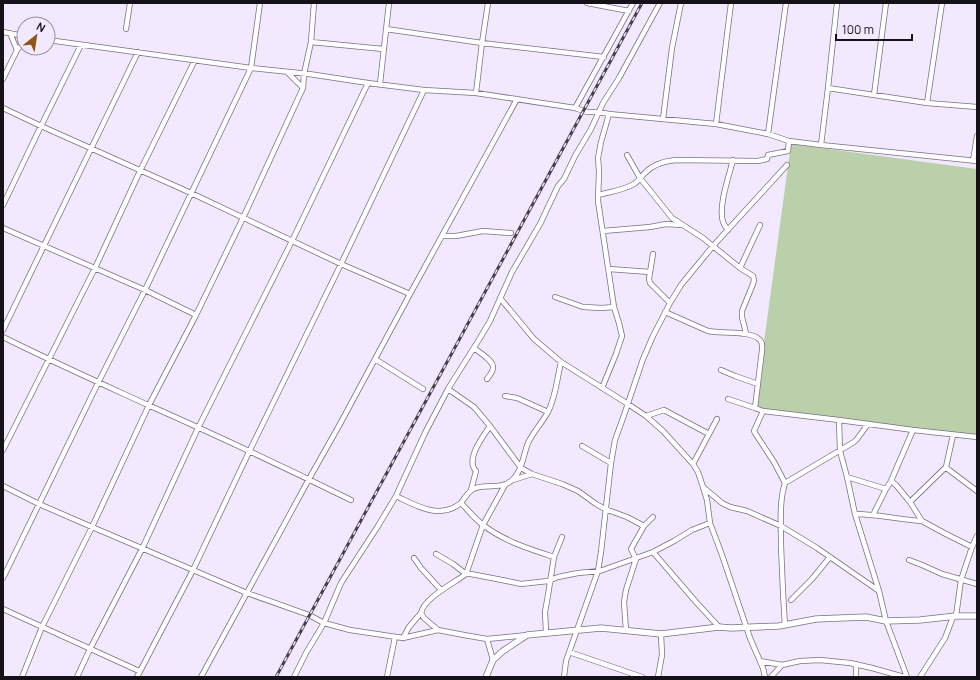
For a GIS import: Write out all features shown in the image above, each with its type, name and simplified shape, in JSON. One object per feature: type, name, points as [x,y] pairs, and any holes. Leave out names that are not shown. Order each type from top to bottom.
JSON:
[{"type":"street","points":[[126,29],[130,3]]},
{"type":"street","points":[[3,578],[38,504],[145,290],[251,68],[260,3]]},
{"type":"street","points":[[22,677],[42,627],[92,527],[149,405],[243,218],[303,88],[304,74],[311,42],[314,3]]},
{"type":"street","points":[[380,84],[388,3]]},
{"type":"street","points":[[476,93],[488,3]]},
{"type":"street","points":[[587,3],[629,11]]},
{"type":"street","points":[[576,108],[633,3]]},
{"type":"street","points":[[294,677],[324,623],[341,582],[396,496],[425,433],[448,389],[490,321],[512,272],[540,224],[558,186],[564,179],[603,103],[607,99],[619,78],[660,3]]},
{"type":"street","points":[[663,120],[672,48],[681,3]]},
{"type":"street","points":[[716,124],[731,3]]},
{"type":"street","points":[[768,134],[786,3]]},
{"type":"street","points":[[821,145],[837,3]]},
{"type":"street","points":[[874,95],[886,3]]},
{"type":"street","points":[[927,103],[942,3]]},
{"type":"street","points":[[386,30],[604,57]]},
{"type":"street","points":[[3,32],[16,34]]},
{"type":"street","points":[[3,79],[16,50],[10,33]]},
{"type":"street","points":[[56,41],[424,90],[476,93],[576,108],[586,112],[716,124],[768,134],[789,141],[975,161],[977,136]]},
{"type":"street","points":[[311,42],[383,49]]},
{"type":"street","points":[[3,205],[40,126],[81,45]]},
{"type":"street","points":[[3,330],[138,52]]},
{"type":"street","points":[[3,450],[95,268],[140,171],[195,60]]},
{"type":"street","points":[[286,72],[303,88]]},
{"type":"street","points":[[77,677],[142,549],[198,428],[292,241],[368,83]]},
{"type":"street","points":[[828,88],[927,103],[977,107]]},
{"type":"street","points":[[137,677],[193,570],[424,90]]},
{"type":"street","points":[[201,677],[517,99]]},
{"type":"street","points":[[3,108],[341,264],[410,294]]},
{"type":"street","points":[[602,388],[622,336],[614,306],[598,201],[598,158],[609,114]]},
{"type":"street","points":[[598,195],[633,185],[648,170],[666,161],[754,161],[767,159],[768,155],[788,151],[789,141]]},
{"type":"street","points":[[627,155],[640,178],[672,218],[703,238],[752,276],[754,280],[742,311],[746,333]]},
{"type":"street","points":[[728,230],[722,221],[721,212],[733,160]]},
{"type":"street","points":[[564,677],[566,661],[598,571],[610,463],[615,440],[643,359],[670,302],[681,285],[713,246],[786,165]]},
{"type":"street","points":[[603,231],[650,227],[666,224],[682,225]]},
{"type":"street","points":[[740,268],[760,225]]},
{"type":"street","points":[[3,228],[196,314]]},
{"type":"street","points":[[442,236],[456,236],[483,230],[511,233]]},
{"type":"street","points":[[653,254],[649,279],[650,283],[670,302]]},
{"type":"street","points":[[609,269],[650,272]]},
{"type":"street","points":[[555,297],[583,307],[602,308],[614,306]]},
{"type":"street","points":[[500,298],[534,339],[561,362],[646,416],[663,431],[693,464],[704,487],[710,523],[765,677]]},
{"type":"street","points":[[665,312],[708,331],[746,333],[760,340],[762,344],[755,408]]},
{"type":"street","points":[[3,337],[98,383],[149,405],[351,500]]},
{"type":"street","points":[[474,348],[489,359],[492,364],[492,372],[487,379]]},
{"type":"street","points":[[375,359],[423,388]]},
{"type":"street","points":[[511,481],[521,468],[529,442],[548,412],[555,396],[561,362]]},
{"type":"street","points":[[721,370],[758,384]]},
{"type":"street","points":[[448,389],[474,407],[521,468],[532,474],[578,491],[605,509],[627,517],[644,526]]},
{"type":"street","points":[[505,396],[517,398],[548,412]]},
{"type":"street","points":[[728,399],[763,411],[977,437]]},
{"type":"street","points":[[646,416],[664,410],[709,434]]},
{"type":"street","points":[[763,411],[754,433],[774,462],[785,482]]},
{"type":"street","points":[[693,464],[717,419]]},
{"type":"street","points":[[839,420],[840,451],[855,514],[879,591],[886,621],[905,677]]},
{"type":"street","points":[[785,625],[782,587],[781,526],[782,492],[785,482],[840,451],[857,439],[868,424]]},
{"type":"street","points":[[396,496],[426,509],[438,511],[448,510],[457,506],[471,490],[476,471],[473,464],[473,458],[482,438],[490,426]]},
{"type":"street","points":[[873,515],[891,481],[913,430]]},
{"type":"street","points":[[910,502],[946,467],[953,434]]},
{"type":"street","points":[[582,446],[610,463]]},
{"type":"street","points":[[946,467],[977,491]]},
{"type":"street","points":[[466,574],[483,525],[505,485],[511,481],[532,474]]},
{"type":"street","points":[[847,477],[886,489]]},
{"type":"street","points":[[891,481],[910,502],[922,521]]},
{"type":"street","points":[[471,490],[480,487],[505,485]]},
{"type":"street","points":[[3,486],[38,504],[142,549],[247,592],[309,615],[324,623],[350,630],[395,637],[403,638],[438,630],[464,636],[487,639],[546,632],[601,628],[661,634],[719,627],[731,628],[785,625],[816,619],[866,617],[886,621],[977,616]]},
{"type":"street","points":[[704,487],[722,503],[730,507],[747,511],[781,526],[830,557],[879,591]]},
{"type":"street","points":[[461,503],[483,525],[498,535],[516,544],[554,557]]},
{"type":"street","points":[[855,514],[922,521],[972,547]]},
{"type":"street","points":[[626,630],[624,602],[626,590],[636,558],[631,549],[644,526],[653,517]]},
{"type":"street","points":[[403,638],[422,609],[441,590],[466,574],[522,584],[551,580],[578,573],[598,571],[653,552],[692,530],[710,523]]},
{"type":"street","points":[[920,677],[945,638],[955,617],[961,580],[977,536]]},
{"type":"street","points":[[546,632],[545,612],[554,557],[562,537]]},
{"type":"street","points":[[653,552],[719,627]]},
{"type":"street","points":[[436,554],[466,574]]},
{"type":"street","points":[[791,600],[812,579],[830,557]]},
{"type":"street","points":[[414,558],[441,590]]},
{"type":"street","points":[[909,560],[942,574],[977,584]]},
{"type":"street","points":[[3,609],[139,671]]},
{"type":"street","points":[[420,613],[438,630]]},
{"type":"street","points":[[658,677],[662,655],[661,634]]},
{"type":"street","points":[[486,677],[493,660],[503,651],[527,635]]},
{"type":"street","points":[[387,677],[395,637]]},
{"type":"street","points":[[487,639],[493,660]]},
{"type":"street","points":[[569,652],[642,677]]},
{"type":"street","points":[[760,661],[782,665],[800,660],[820,660],[856,664],[905,677]]},
{"type":"street","points":[[856,664],[856,677]]},
{"type":"street","points":[[771,677],[782,665]]},
{"type":"green space","points":[[791,144],[977,169],[977,436],[755,408]]},
{"type":"railway","points":[[276,677],[642,3]]}]
